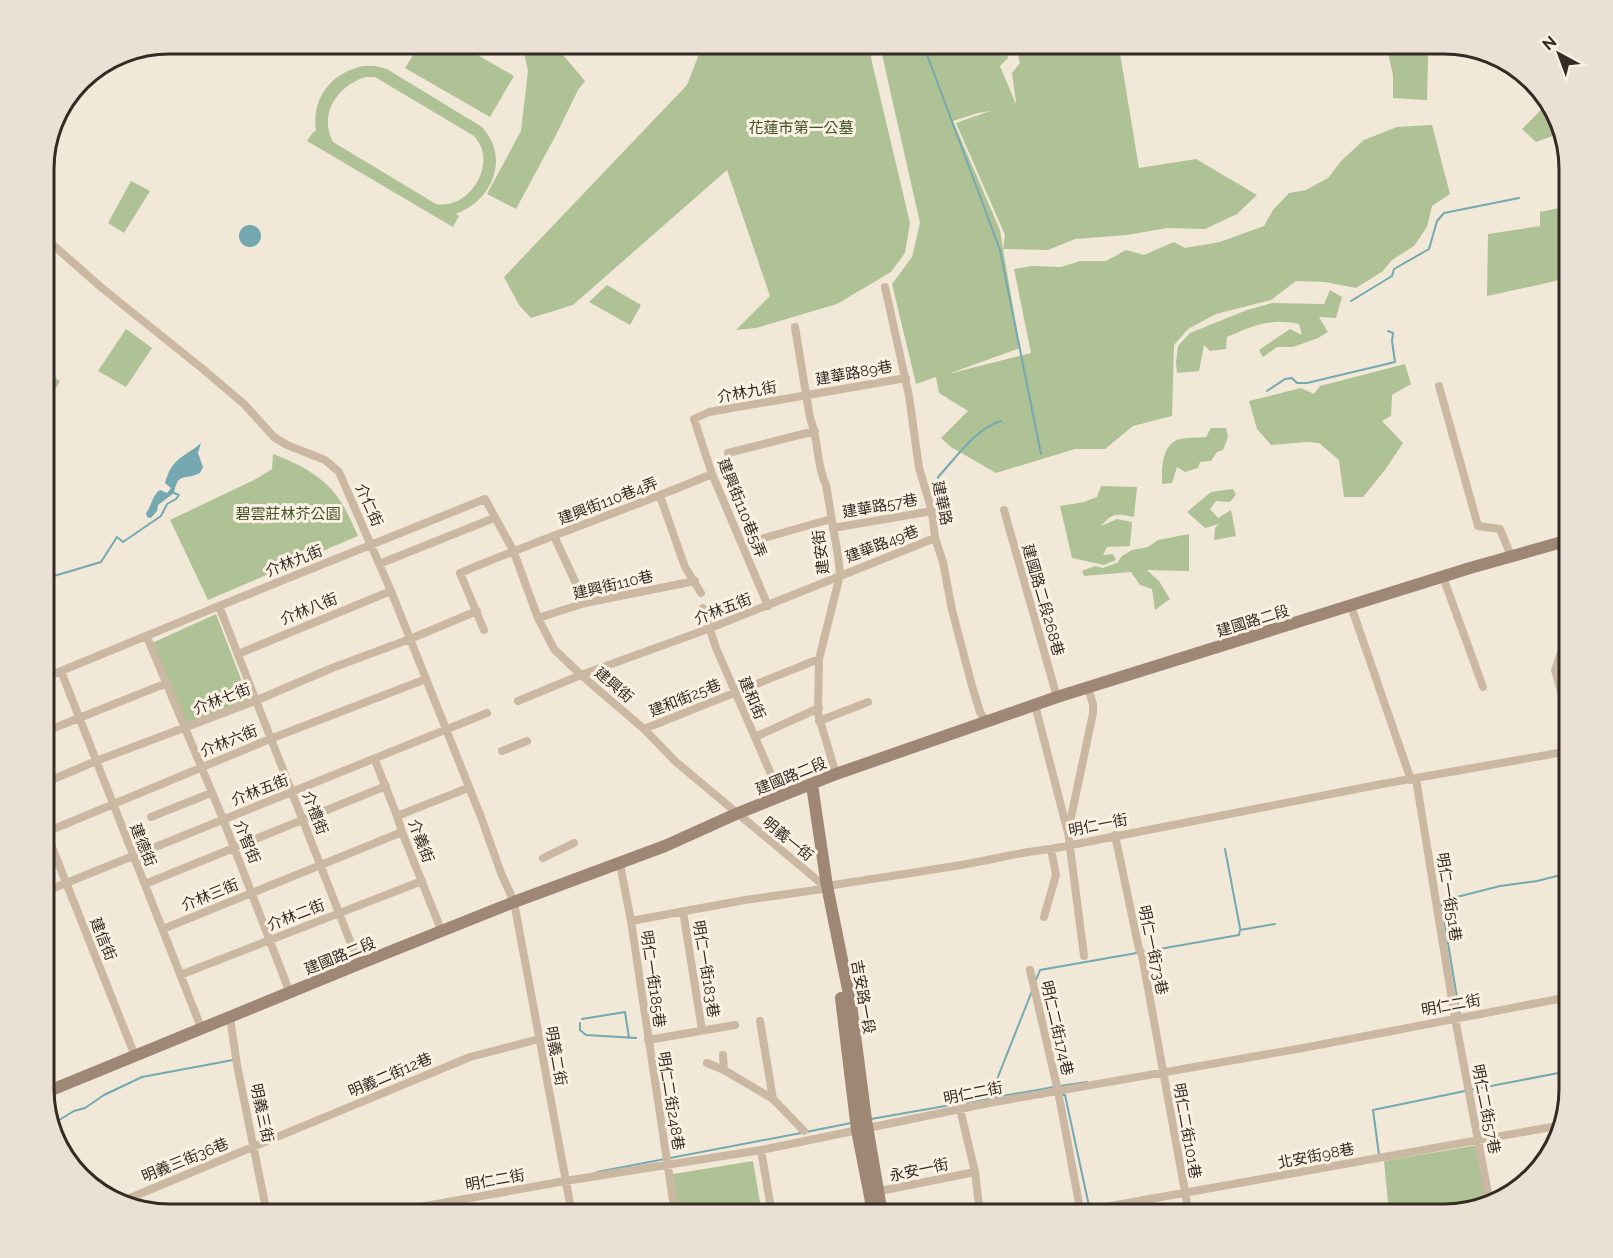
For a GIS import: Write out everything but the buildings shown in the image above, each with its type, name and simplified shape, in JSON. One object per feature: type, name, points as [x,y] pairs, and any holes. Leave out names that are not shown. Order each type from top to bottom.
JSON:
[{"type":"street","name":"介仁街","points":[[54,246],[244,404],[274,437],[287,445],[326,460],[339,472],[391,591],[514,902]]},
{"type":"street","name":"建華路","points":[[885,287],[906,378],[919,468],[932,511],[935,538],[943,562],[952,610],[972,686],[986,721]]},
{"type":"street","name":"建安街","points":[[795,327],[840,575],[819,659],[819,721],[836,774]]},
{"type":"street","name":"建華路89巷","points":[[806,395],[906,378]]},
{"type":"street","points":[[1438,386],[1478,526],[1500,529],[1511,556]]},
{"type":"street","name":"介林九街","points":[[694,419],[709,412],[806,395]]},
{"type":"street","name":"建興街110巷5弄","points":[[694,419],[712,474],[768,606]]},
{"type":"street","points":[[728,453],[815,431]]},
{"type":"street","name":"建興街110巷4弄","points":[[477,611],[460,573],[513,550],[660,496],[712,474]]},
{"type":"street","points":[[660,496],[685,567],[701,593]]},
{"type":"street","name":"介林九街","points":[[54,674],[370,544],[486,499],[494,518],[513,550]]},
{"type":"street","name":"建國路二段268巷","points":[[1004,510],[1057,697]]},
{"type":"street","name":"建華路57巷","points":[[764,538],[832,524],[932,511]]},
{"type":"street","points":[[379,564],[494,518]]},
{"type":"street","points":[[554,536],[585,603]]},
{"type":"street","name":"建華路49巷","points":[[840,575],[935,538]]},
{"type":"street","name":"建國路二段","points":[[54,1089],[514,902],[620,864],[836,774],[1057,697],[1559,543]]},
{"type":"street","name":"建興街","points":[[513,550],[538,618],[554,649],[736,814]]},
{"type":"street","name":"介林五街","points":[[518,701],[581,675],[768,606],[840,575]]},
{"type":"street","points":[[1443,577],[1483,687]]},
{"type":"street","name":"建興街110巷","points":[[538,618],[585,603],[694,581]]},
{"type":"street","name":"介林八街","points":[[238,654],[391,591]]},
{"type":"street","name":"介禮街","points":[[219,606],[359,964]]},
{"type":"street","name":"明仁一街51巷","points":[[1351,606],[1414,779],[1455,1018]]},
{"type":"street","name":"建和街","points":[[704,608],[716,648],[781,796]]},
{"type":"street","points":[[477,611],[484,630]]},
{"type":"street","name":"介林七街","points":[[54,779],[255,701],[477,611]]},
{"type":"street","name":"介智街","points":[[147,637],[253,893],[290,993]]},
{"type":"street","name":"建和街25巷","points":[[644,729],[819,659]]},
{"type":"street","points":[[1559,660],[1556,670],[1559,682]]},
{"type":"street","name":"建德街","points":[[61,671],[202,1030]]},
{"type":"street","name":"介林六街","points":[[54,828],[270,739],[426,679]]},
{"type":"street","points":[[54,728],[166,683]]},
{"type":"street","points":[[1068,832],[1093,713],[1089,688]]},
{"type":"street","points":[[819,721],[868,702]]},
{"type":"street","points":[[1035,705],[1068,832],[1084,956]]},
{"type":"street","points":[[755,737],[819,708]]},
{"type":"street","name":"介林五街","points":[[54,888],[488,713]]},
{"type":"street","points":[[502,751],[527,741]]},
{"type":"street","name":"明仁一街","points":[[631,921],[824,886],[954,866],[1022,852],[1051,849],[1115,835],[1559,754]]},
{"type":"street","name":"介義街","points":[[375,760],[442,932]]},
{"type":"street","points":[[145,884],[386,786]]},
{"type":"street","name":"吉安路一段","points":[[809,786],[874,1204]]},
{"type":"street","points":[[397,816],[468,788]]},
{"type":"street","points":[[151,817],[212,793]]},
{"type":"street","name":"明義一街","points":[[736,814],[824,886]]},
{"type":"street","name":"介林三街","points":[[163,929],[402,832]]},
{"type":"street","name":"明仁一街73巷","points":[[1115,835],[1142,955],[1163,1072]]},
{"type":"street","points":[[543,858],[574,843]]},
{"type":"street","points":[[1044,917],[1056,875],[1051,849]]},
{"type":"street","name":"建信街","points":[[54,852],[135,1056]]},
{"type":"street","name":"明仁一街185巷","points":[[620,864],[631,921],[648,1040]]},
{"type":"street","name":"介林二街","points":[[180,975],[422,880]]},
{"type":"street","name":"明義二街","points":[[514,902],[570,1204]]},
{"type":"street","name":"明仁一街183巷","points":[[683,911],[702,1030]]},
{"type":"street","name":"明仁二街174巷","points":[[1030,970],[1058,1091],[1079,1204]]},
{"type":"street","name":"明仁二街","points":[[441,1204],[566,1181],[761,1150],[960,1109],[1559,999]]},
{"type":"street","name":"明義三街","points":[[230,1017],[237,1065],[265,1204]]},
{"type":"street","name":"明仁二街57巷","points":[[1455,1018],[1488,1195]]},
{"type":"street","points":[[760,1021],[773,1099]]},
{"type":"street","points":[[648,1040],[735,1025]]},
{"type":"street","name":"明義二街12巷","points":[[255,1146],[470,1057],[539,1039]]},
{"type":"street","name":"明仁二街248巷","points":[[648,1040],[673,1204]]},
{"type":"street","points":[[723,1055],[724,1070]]},
{"type":"street","points":[[707,1063],[724,1070],[773,1099],[804,1131]]},
{"type":"street","name":"明仁二街101巷","points":[[1163,1072],[1187,1204]]},
{"type":"street","points":[[960,1109],[975,1172],[979,1204]]},
{"type":"street","name":"北安街98巷","points":[[1130,1204],[1553,1127]]},
{"type":"street","name":"明義三街36巷","points":[[131,1198],[255,1146]]},
{"type":"street","points":[[761,1150],[770,1204]]},
{"type":"street","name":"永安一街","points":[[873,1193],[975,1172]]},
{"type":"street","name":"吉安路一段","points":[[873,1193],[878,1204]]},
{"type":"green space","points":[[414,54],[476,54],[514,76],[490,117],[405,68]]},
{"type":"green space","points":[[524,54],[563,54],[585,81],[578,90],[516,209],[487,194],[521,131],[528,71]]},
{"type":"green space","name":"花蓮市第一公墓","points":[[699,54],[872,54],[910,223],[905,253],[891,272],[837,304],[756,328],[736,330],[770,296],[727,170],[573,305],[531,318],[519,305],[504,277],[687,85]]},
{"type":"green space","points":[[882,54],[1007,54],[1008,58],[1000,66],[1015,102],[1012,104],[1016,102],[1012,73],[1020,63],[1018,54],[1120,54],[1139,168],[1196,159],[1257,195],[1237,214],[1205,229],[1167,228],[1127,235],[1075,239],[1048,250],[1003,249],[1020,348],[948,374],[1031,353],[1014,269],[1032,266],[1061,267],[1080,261],[1106,261],[1126,250],[1144,255],[1174,242],[1185,248],[1220,242],[1264,226],[1273,210],[1289,193],[1306,190],[1328,178],[1341,161],[1364,140],[1397,127],[1432,125],[1450,194],[1432,206],[1427,227],[1414,246],[1392,260],[1383,271],[1356,288],[1325,282],[1296,281],[1271,300],[1216,314],[1188,329],[1174,345],[1172,416],[1133,426],[1105,449],[1075,449],[996,473],[951,447],[941,438],[968,411],[939,393],[936,377],[916,384],[892,284],[912,257],[920,223]],"holes":[[[990,111],[956,123],[1005,235],[1003,249],[1000,230],[953,121]]]},
{"type":"green space","points":[[1388,54],[1427,54],[1427,100],[1393,98],[1393,75]]},
{"type":"green space","points":[[375,66],[387,69],[482,127],[490,139],[495,152],[496,164],[493,177],[480,199],[469,208],[456,214],[459,216],[453,227],[307,141],[314,131],[316,132],[315,120],[320,98],[333,81],[352,69]],"holes":[[[366,77],[375,77],[474,136],[481,147],[482,171],[470,192],[460,200],[448,204],[436,204],[333,142],[328,121],[333,102],[339,94],[356,81]]]},
{"type":"green space","points":[[1542,109],[1554,136],[1536,142],[1522,129]]},
{"type":"green space","points":[[131,181],[150,191],[124,233],[108,223]]},
{"type":"green space","points":[[1559,208],[1559,280],[1487,296],[1488,234],[1540,226],[1540,212]]},
{"type":"green space","points":[[607,285],[641,305],[630,325],[589,302]]},
{"type":"green space","points":[[1330,290],[1342,297],[1336,318],[1319,317],[1328,332],[1318,338],[1293,347],[1277,347],[1263,357],[1259,350],[1290,329],[1302,335],[1299,324],[1271,322],[1262,324],[1227,337],[1226,349],[1210,351],[1204,345],[1199,371],[1177,373],[1178,346],[1190,333],[1247,310],[1272,303],[1324,304]]},
{"type":"green space","points":[[126,329],[152,348],[126,387],[98,371]]},
{"type":"green space","points":[[1405,364],[1411,384],[1392,395],[1391,416],[1382,421],[1403,443],[1363,497],[1344,497],[1339,460],[1319,443],[1271,445],[1257,429],[1249,401],[1301,388],[1314,394],[1320,386]]},
{"type":"green space","points":[[54,377],[60,381],[54,392]]},
{"type":"green space","points":[[1211,428],[1226,428],[1228,437],[1223,450],[1217,452],[1211,461],[1200,462],[1198,468],[1185,472],[1177,467],[1172,483],[1162,484],[1165,453],[1172,443],[1180,439],[1206,437]]},
{"type":"green space","name":"碧雲莊林芥公園","points":[[273,454],[302,467],[328,485],[344,506],[358,536],[208,600],[170,520],[272,469]]},
{"type":"green space","points":[[1101,486],[1137,487],[1134,517],[1116,515],[1101,526],[1117,519],[1132,522],[1130,546],[1107,547],[1103,555],[1113,554],[1116,560],[1104,565],[1072,558],[1060,506],[1097,497]]},
{"type":"green space","points":[[1233,489],[1236,495],[1230,502],[1216,501],[1210,509],[1218,518],[1231,510],[1236,536],[1214,540],[1215,528],[1219,524],[1205,528],[1187,512],[1211,492]]},
{"type":"green space","points":[[1189,534],[1189,571],[1147,570],[1159,581],[1170,599],[1155,610],[1152,589],[1140,585],[1131,572],[1084,576],[1082,571],[1095,566],[1103,568],[1117,563],[1122,556],[1132,550],[1148,547],[1158,540]]},
{"type":"green space","points":[[216,614],[249,700],[186,724],[152,643]]},
{"type":"green space","points":[[1478,1145],[1487,1196],[1459,1203],[1388,1204],[1384,1161]]},
{"type":"green space","points":[[753,1161],[760,1204],[671,1204],[667,1175]]},
{"type":"water","points":[[250,225],[258,228],[261,236],[258,244],[250,247],[242,244],[239,236],[242,228]]},
{"type":"water","points":[[201,443],[198,453],[203,467],[200,473],[180,479],[174,493],[158,505],[157,511],[151,518],[147,517],[146,513],[157,492],[160,490],[167,493],[171,488],[165,483],[171,468],[180,458]]},
{"type":"waterway","points":[[927,54],[1000,250],[1041,454]]},
{"type":"waterway","points":[[1351,301],[1392,276],[1394,269],[1429,249],[1437,221],[1444,213],[1519,198]]},
{"type":"waterway","points":[[1267,391],[1285,379],[1292,378],[1297,383],[1307,383],[1395,362],[1393,333],[1388,331]]},
{"type":"waterway","points":[[940,487],[938,477],[967,444],[983,430],[1001,421]]},
{"type":"waterway","points":[[54,576],[101,562],[117,537],[123,542],[161,516],[167,504],[179,495],[174,493]]},
{"type":"waterway","points":[[1225,849],[1240,928]]},
{"type":"waterway","points":[[1460,1016],[1441,901],[1500,886],[1559,876]]},
{"type":"waterway","points":[[1036,980],[1040,970],[1239,935],[1240,930],[1275,924]]},
{"type":"waterway","points":[[990,1097],[1032,991]]},
{"type":"waterway","points":[[582,1019],[625,1012],[629,1038]]},
{"type":"waterway","points":[[580,1023],[580,1030],[586,1035],[636,1038]]},
{"type":"waterway","points":[[59,1120],[142,1077],[233,1060]]},
{"type":"waterway","points":[[1470,1090],[1559,1073]]},
{"type":"waterway","points":[[1060,1086],[1087,1082]]},
{"type":"waterway","points":[[871,1119],[1054,1087]]},
{"type":"waterway","points":[[1379,1155],[1373,1110],[1465,1091]]},
{"type":"waterway","points":[[1061,1095],[1065,1095],[1089,1204]]},
{"type":"waterway","points":[[806,1132],[851,1123]]},
{"type":"waterway","points":[[597,1172],[801,1133]]}]
